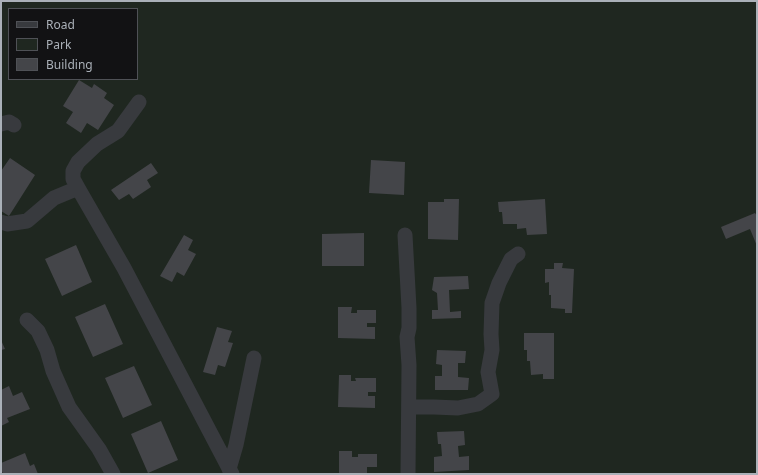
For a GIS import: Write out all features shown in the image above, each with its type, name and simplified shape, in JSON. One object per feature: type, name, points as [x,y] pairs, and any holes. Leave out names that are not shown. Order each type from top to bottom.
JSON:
[{"type":"street","points":[[139,102],[118,132],[97,144],[78,162],[73,171],[73,179],[124,268],[231,472]]},
{"type":"street","points":[[1,222],[7,224],[27,221],[54,198],[78,188]]},
{"type":"street","points":[[405,235],[409,308],[409,328],[407,337],[409,407],[408,474]]},
{"type":"street","points":[[409,407],[458,408],[478,404],[492,394],[488,372],[492,350],[492,303],[499,283],[511,259],[518,254]]},
{"type":"street","points":[[27,320],[38,331],[53,371],[70,407],[99,449],[113,474]]},
{"type":"street","points":[[231,472],[254,358]]},
{"type":"green space","points":[[1,1],[757,1],[757,474],[1,474]]},
{"type":"building","points":[[79,80],[92,88],[94,84],[107,93],[104,98],[114,105],[98,130],[87,123],[81,133],[66,123],[73,112],[63,106]]},
{"type":"building","points":[[10,158],[35,175],[9,216],[1,211],[1,171]]},
{"type":"building","points":[[371,160],[405,162],[404,195],[369,193]]},
{"type":"building","points":[[151,163],[158,173],[147,180],[151,187],[133,199],[129,194],[119,200],[111,190]]},
{"type":"building","points":[[444,199],[459,199],[458,240],[428,239],[428,202],[444,202]]},
{"type":"building","points":[[545,199],[547,234],[527,235],[526,228],[517,229],[517,224],[503,224],[502,212],[499,212],[498,202]]},
{"type":"building","points":[[755,213],[757,216],[757,246],[750,229],[726,239],[721,227]]},
{"type":"building","points":[[364,233],[364,266],[322,266],[322,234]]},
{"type":"building","points":[[184,235],[193,240],[188,250],[196,254],[184,276],[177,272],[172,282],[160,276]]},
{"type":"building","points":[[76,245],[92,282],[62,296],[45,259]]},
{"type":"building","points":[[554,263],[563,263],[562,268],[574,269],[572,313],[565,313],[565,309],[551,308],[549,282],[545,283],[545,269],[554,269]]},
{"type":"building","points":[[468,276],[469,289],[449,290],[450,312],[461,311],[461,318],[432,319],[432,310],[438,310],[437,293],[432,290],[434,277]]},
{"type":"building","points":[[105,304],[123,344],[93,357],[75,317]]},
{"type":"building","points":[[338,307],[352,307],[351,313],[357,313],[357,310],[376,310],[376,323],[367,323],[367,327],[375,327],[375,339],[338,338]]},
{"type":"building","points":[[217,327],[232,331],[228,342],[233,343],[225,367],[218,365],[215,375],[203,372]]},
{"type":"building","points":[[524,333],[554,333],[554,379],[543,379],[543,374],[531,375],[530,361],[527,361],[527,350],[524,350]]},
{"type":"building","points":[[1,340],[5,349],[1,350]]},
{"type":"building","points":[[437,350],[466,351],[465,363],[458,363],[458,377],[469,378],[468,390],[435,390],[435,376],[442,376],[442,365],[436,364]]},
{"type":"building","points":[[134,366],[152,405],[123,418],[105,378]]},
{"type":"building","points":[[339,375],[351,375],[351,381],[356,381],[355,378],[376,378],[376,392],[368,392],[368,396],[375,396],[375,408],[338,407]]},
{"type":"building","points":[[9,386],[13,396],[22,392],[30,409],[7,418],[9,422],[1,426],[1,390]]},
{"type":"building","points":[[161,421],[178,460],[148,473],[131,434]]},
{"type":"building","points":[[464,431],[465,445],[458,446],[459,457],[469,456],[469,470],[434,472],[434,457],[442,456],[441,444],[438,444],[437,432]]},
{"type":"building","points":[[339,451],[352,451],[352,457],[358,457],[358,454],[377,454],[377,467],[367,467],[367,474],[339,474]]},
{"type":"building","points":[[25,453],[30,466],[34,464],[38,474],[3,474],[1,463]]}]
